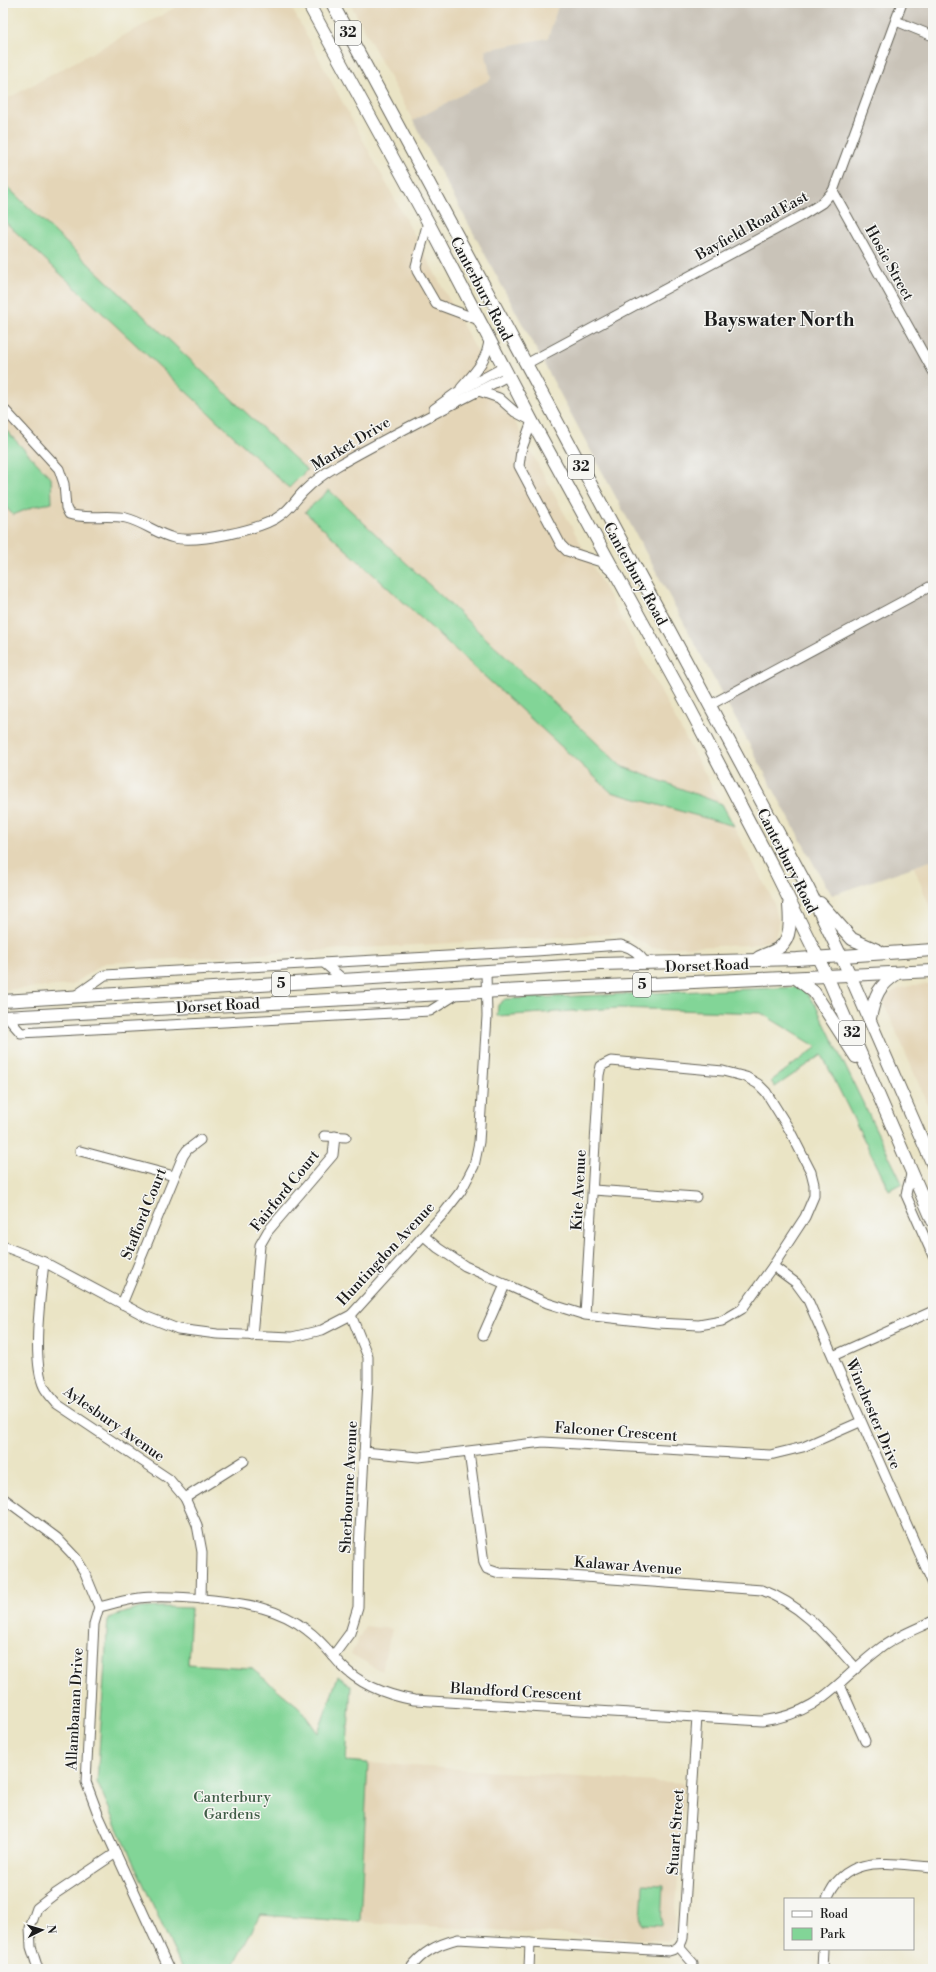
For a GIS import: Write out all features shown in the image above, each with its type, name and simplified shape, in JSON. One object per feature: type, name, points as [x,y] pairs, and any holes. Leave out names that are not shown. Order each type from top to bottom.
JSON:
[{"type":"main road","name":"Canterbury Road","points":[[308,3],[428,222],[532,421],[634,604],[789,901],[827,976],[933,1221]]},
{"type":"main road","name":"Canterbury Road","points":[[332,3],[808,888],[870,1018],[933,1165]]},
{"type":"main road","points":[[351,83],[367,68]]},
{"type":"main road","points":[[506,371],[526,364]]},
{"type":"main road","points":[[634,604],[650,595]]},
{"type":"main road","points":[[808,888],[852,939],[865,946],[884,952]]},
{"type":"main road","points":[[753,960],[781,946],[787,938],[791,920],[789,901]]},
{"type":"main road","name":"Dorset Road","points":[[3,1001],[645,962],[818,958],[884,952],[933,950]]},
{"type":"main road","name":"Dorset Road","points":[[4,1016],[488,991],[933,971]]},
{"type":"main road","points":[[870,1018],[876,994],[881,986],[899,973]]},
{"type":"main road","points":[[796,978],[814,992],[877,1090]]},
{"type":"street","name":"Bayfield Road East","points":[[526,364],[801,216],[822,203],[833,191],[902,3]]},
{"type":"street","points":[[896,21],[933,36]]},
{"type":"street","name":"Hosie Street","points":[[833,191],[933,370]]},
{"type":"street","points":[[428,222],[416,259],[417,271],[436,304],[479,320]]},
{"type":"street","points":[[456,393],[483,361],[487,352],[489,339]]},
{"type":"street","name":"Market Drive","points":[[431,413],[479,391],[506,371]]},
{"type":"street","name":"Market Drive","points":[[3,408],[59,469],[64,484],[66,508],[69,514],[122,517],[138,522],[164,535],[184,539],[246,530],[266,524],[282,515],[305,490],[328,471],[415,423],[431,413],[456,393],[506,371]]},
{"type":"street","points":[[479,391],[499,398],[515,412],[532,421],[521,451],[519,466],[557,539],[567,552],[601,562],[621,581]]},
{"type":"street","points":[[710,705],[933,585]]},
{"type":"street","name":"Dorset Road","points":[[75,996],[105,975],[621,945],[628,947],[639,954],[645,962]]},
{"type":"street","points":[[324,963],[344,980]]},
{"type":"street","name":"Huntingdon Avenue","points":[[3,1246],[44,1262],[155,1321],[178,1329],[193,1332],[292,1337],[309,1334],[334,1325],[351,1315],[424,1236],[461,1191],[468,1179],[478,1152],[488,991],[486,972]]},
{"type":"street","name":"Dorset Road","points":[[4,1016],[21,1033],[29,1033],[430,1011],[458,993]]},
{"type":"street","name":"Kite Avenue","points":[[585,1315],[599,1075],[601,1066],[611,1061],[723,1071],[746,1077],[758,1084],[766,1092],[789,1129],[811,1172],[814,1184],[814,1196],[805,1217],[773,1266]]},
{"type":"street","points":[[324,1136],[346,1137]]},
{"type":"street","name":"Fairford Court","points":[[252,1336],[260,1244],[268,1231],[333,1155],[336,1136]]},
{"type":"street","name":"Stafford Court","points":[[122,1304],[174,1176],[187,1150],[200,1140]]},
{"type":"street","points":[[80,1151],[174,1176]]},
{"type":"street","points":[[911,1172],[911,1179],[907,1187],[906,1195],[933,1256]]},
{"type":"street","points":[[593,1190],[696,1197]]},
{"type":"street","points":[[424,1236],[455,1260],[505,1285],[547,1303],[585,1315],[675,1325],[699,1325],[722,1321],[742,1309],[773,1266]]},
{"type":"street","name":"Aylesbury Avenue","points":[[44,1262],[38,1342],[39,1369],[44,1387],[57,1404],[169,1479],[185,1498],[197,1525],[202,1552],[201,1599]]},
{"type":"street","name":"Winchester Drive","points":[[773,1266],[796,1283],[807,1298],[860,1422],[933,1584]]},
{"type":"street","points":[[483,1335],[505,1285]]},
{"type":"street","points":[[833,1356],[933,1311]]},
{"type":"street","name":"Sherbourne Avenue","points":[[333,1656],[350,1633],[358,1607],[359,1549],[368,1357],[351,1315]]},
{"type":"street","name":"Falconer Crescent","points":[[364,1452],[419,1457],[543,1442],[770,1455],[803,1447],[860,1422]]},
{"type":"street","name":"Kalawar Avenue","points":[[469,1452],[484,1563],[487,1569],[499,1573],[534,1574],[762,1590],[778,1596],[810,1618],[856,1668]]},
{"type":"street","points":[[185,1498],[244,1461]]},
{"type":"street","points":[[3,1498],[57,1538],[76,1558],[85,1573],[99,1607]]},
{"type":"street","name":"Blandford Crescent","points":[[99,1607],[133,1599],[152,1597],[201,1599],[245,1604],[275,1611],[291,1619],[307,1630],[323,1644],[342,1666],[365,1683],[390,1695],[414,1700],[762,1721],[792,1715],[811,1706],[840,1685],[856,1668],[883,1646],[904,1634],[933,1621]]},
{"type":"street","name":"Allambanan Drive","points":[[99,1607],[94,1624],[85,1773],[88,1789],[169,1969]]},
{"type":"street","points":[[840,1685],[865,1741]]},
{"type":"street","name":"Stuart Street","points":[[679,1947],[683,1938],[697,1717]]},
{"type":"street","points":[[38,1969],[31,1947],[30,1928],[37,1908],[55,1894],[116,1853]]},
{"type":"street","points":[[827,1898],[833,1885],[841,1878],[855,1868],[867,1864],[933,1867]]},
{"type":"street","points":[[410,1969],[425,1953],[445,1942],[458,1939],[669,1951],[679,1947],[693,1963]]},
{"type":"street","points":[[529,1969],[530,1943]]},
{"type":"street","points":[[822,1969],[823,1950]]},
{"type":"shaded area","points":[[184,3],[289,3],[773,900],[779,923],[774,940],[749,945],[652,948],[625,933],[104,963],[72,985],[3,990],[3,504],[13,515],[35,506],[52,503],[51,478],[3,427],[3,101]]},
{"type":"shaded area","points":[[350,3],[559,3],[548,38],[486,50],[491,79],[413,121]]},
{"type":"shaded area","points":[[559,3],[933,3],[933,860],[832,895],[817,870],[413,121],[491,79],[485,50],[548,38]]},
{"type":"shaded area","points":[[933,860],[933,915],[914,867]]},
{"type":"shaded area","points":[[933,984],[933,1117],[884,1003],[885,998],[895,990],[914,985]]},
{"type":"shaded area","points":[[365,1626],[392,1629],[381,1671],[351,1654]]},
{"type":"shaded area","points":[[368,1763],[684,1784],[674,1938],[670,1941],[360,1922]]},
{"type":"green space","points":[[3,183],[307,470],[289,488],[3,220]]},
{"type":"green space","points":[[3,427],[51,478],[52,503],[35,506],[13,515],[3,504]]},
{"type":"green space","points":[[329,490],[621,766],[722,804],[734,826],[611,792],[305,512]]},
{"type":"green space","points":[[801,987],[815,1004],[902,1183],[889,1190],[822,1055],[775,1087],[771,1081],[817,1047],[761,1013],[619,1008],[497,1016],[498,1005],[505,999]]},
{"type":"green space","name":"Canterbury Gardens","points":[[140,1608],[191,1608],[188,1664],[251,1668],[299,1707],[318,1733],[338,1676],[351,1686],[346,1761],[368,1763],[360,1922],[260,1915],[232,1969],[182,1969],[97,1782],[108,1618]]},
{"type":"green space","points":[[643,1884],[663,1885],[661,1925],[641,1924]]},
{"type":"district","name":"Bayswater North","points":[[779,320]]}]
